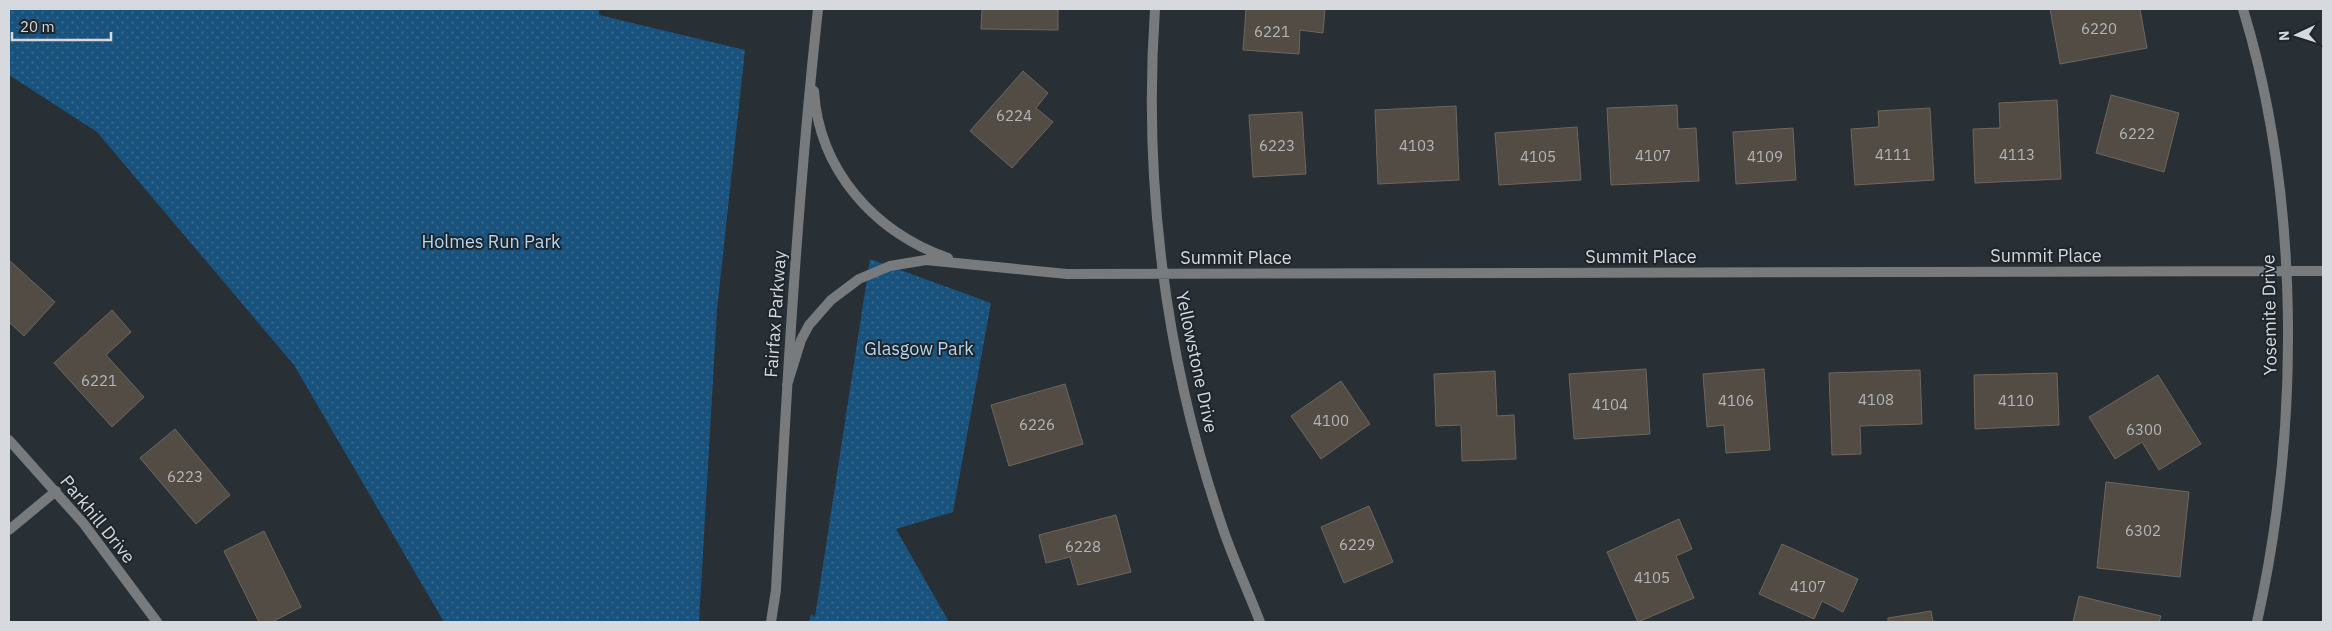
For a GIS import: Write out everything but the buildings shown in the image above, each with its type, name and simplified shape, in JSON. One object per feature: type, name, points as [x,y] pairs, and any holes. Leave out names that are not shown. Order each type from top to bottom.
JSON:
[{"type":"street","name":"Fairfax Parkway","points":[[772,622],[776,590],[787,385],[804,146],[818,9]]},
{"type":"street","name":"Yellowstone Drive","points":[[1155,9],[1151,62],[1152,164],[1162,274],[1190,416],[1220,520],[1260,622]]},
{"type":"street","name":"Yosemite Drive","points":[[2243,9],[2266,103],[2280,202],[2286,271],[2288,349],[2283,446],[2267,577],[2257,622]]},
{"type":"street","name":"Summit Place","points":[[812,63],[815,110],[820,130],[835,166],[860,201],[896,233],[924,250],[960,263]]},
{"type":"street","name":"Summit Place","points":[[787,385],[801,340],[831,300],[859,279],[890,266],[926,260],[1067,274],[2323,271]]},
{"type":"street","name":"Parkhill Drive","points":[[9,440],[90,531],[157,622]]},
{"type":"street","points":[[9,530],[56,491]]},
{"type":"green space","name":"Holmes Run Park","points":[[9,9],[599,9],[599,15],[745,50],[717,310],[699,622],[444,622],[294,365],[97,132],[9,75]]},
{"type":"green space","name":"Glasgow Park","points":[[870,259],[991,303],[953,512],[896,529],[949,622],[809,622],[811,614],[815,617]]}]
